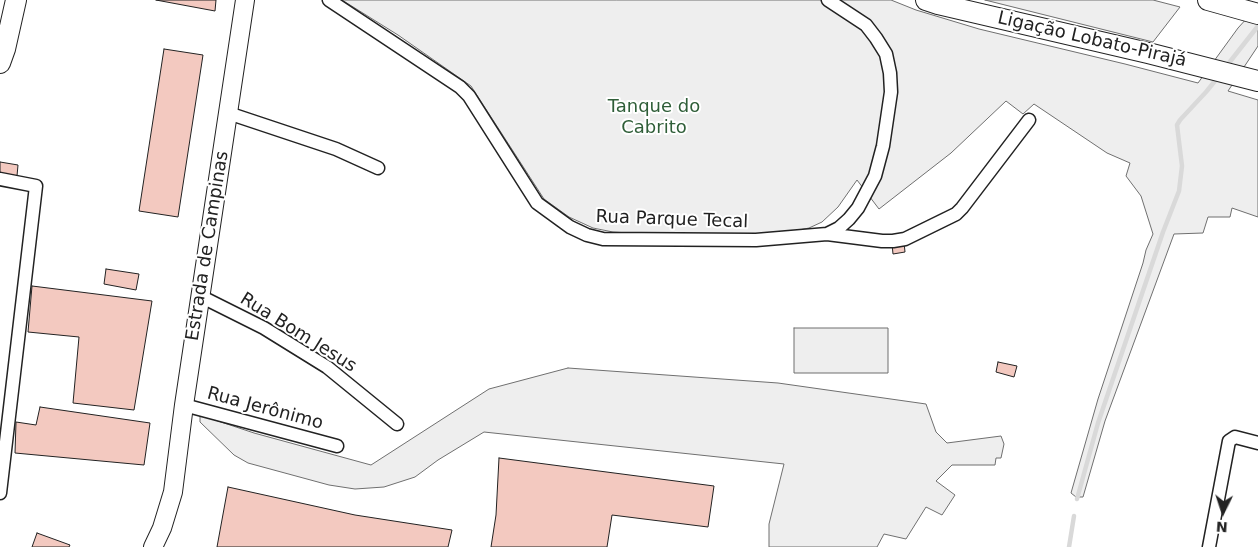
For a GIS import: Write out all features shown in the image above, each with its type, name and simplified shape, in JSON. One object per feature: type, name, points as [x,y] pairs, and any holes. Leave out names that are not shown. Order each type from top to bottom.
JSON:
[{"type":"main road","points":[[0,63],[16,0]]},
{"type":"main road","name":"Estrada de Campinas","points":[[153,547],[173,492],[184,405],[245,0]]},
{"type":"main road","name":"Ligação Lobato-Pirajá","points":[[926,0],[1258,81]]},
{"type":"main road","points":[[967,0],[1063,32]]},
{"type":"main road","points":[[1213,1],[1258,14]]},
{"type":"street","name":"Rua Parque Tecal","points":[[329,0],[460,87],[468,96],[537,204],[570,227],[587,235],[602,239],[756,240],[827,234],[893,241],[905,239],[956,214],[1029,120]]},
{"type":"street","points":[[827,234],[839,228],[849,219],[858,208],[875,176],[883,146],[891,92],[886,54],[876,38],[866,25],[828,0]]},
{"type":"street","points":[[228,113],[327,146],[378,168]]},
{"type":"street","points":[[0,179],[36,186],[0,494]]},
{"type":"street","name":"Rua Bom Jesus","points":[[200,296],[264,328],[327,367],[397,424]]},
{"type":"street","name":"Rua Jerônimo","points":[[184,405],[337,446]]},
{"type":"street","points":[[1209,547],[1230,441],[1235,437],[1258,443]]},
{"type":"street","points":[[163,547],[166,515]]},
{"type":"green space","name":"Tanque do Cabrito","points":[[342,0],[891,0],[916,10],[979,29],[1198,83],[1238,28],[1258,6],[1258,46],[1228,91],[1258,100],[1258,217],[1232,208],[1230,217],[1208,217],[1203,233],[1174,234],[1105,421],[1083,497],[1076,497],[1071,493],[1098,399],[1146,250],[1153,234],[1141,196],[1126,176],[1130,163],[1107,153],[1034,104],[1023,114],[1006,101],[951,153],[879,209],[857,180],[838,207],[822,222],[809,228],[789,232],[662,235],[613,232],[593,228],[569,217],[544,199],[471,86],[398,35]]},
{"type":"green space","points":[[985,0],[1153,0],[1180,7],[1153,42]]},
{"type":"green space","points":[[794,328],[888,328],[888,373],[794,373]]},
{"type":"green space","points":[[568,368],[778,383],[926,404],[936,432],[947,443],[1001,436],[1004,444],[1001,458],[996,458],[995,465],[952,465],[936,481],[955,495],[942,515],[926,507],[906,539],[884,534],[877,547],[769,547],[769,524],[784,464],[484,432],[438,460],[415,477],[384,487],[355,489],[329,485],[248,463],[234,455],[200,422],[200,415],[254,433],[371,465],[489,389]]},
{"type":"building","points":[[156,0],[216,0],[215,11]]},
{"type":"building","points":[[164,49],[203,55],[178,217],[139,211]]},
{"type":"building","points":[[0,162],[18,165],[17,176],[0,173]]},
{"type":"building","points":[[904,242],[905,252],[893,254],[892,244]]},
{"type":"building","points":[[106,269],[139,274],[136,290],[104,284]]},
{"type":"building","points":[[32,286],[152,301],[134,410],[73,403],[79,337],[28,332]]},
{"type":"building","points":[[998,362],[1017,366],[1014,377],[996,372]]},
{"type":"building","points":[[40,407],[150,423],[144,465],[15,453],[16,422],[36,425]]},
{"type":"building","points":[[499,458],[714,486],[708,527],[612,515],[607,547],[491,547],[496,515]]},
{"type":"building","points":[[228,487],[355,515],[452,530],[448,547],[217,547]]},
{"type":"building","points":[[37,533],[70,545],[69,547],[32,547]]},
{"type":"waterway","points":[[1225,68],[1258,26]]},
{"type":"waterway","points":[[1077,499],[1098,423],[1163,232],[1179,191],[1182,166],[1177,125],[1219,76]]},
{"type":"waterway","points":[[1069,547],[1074,516]]}]
